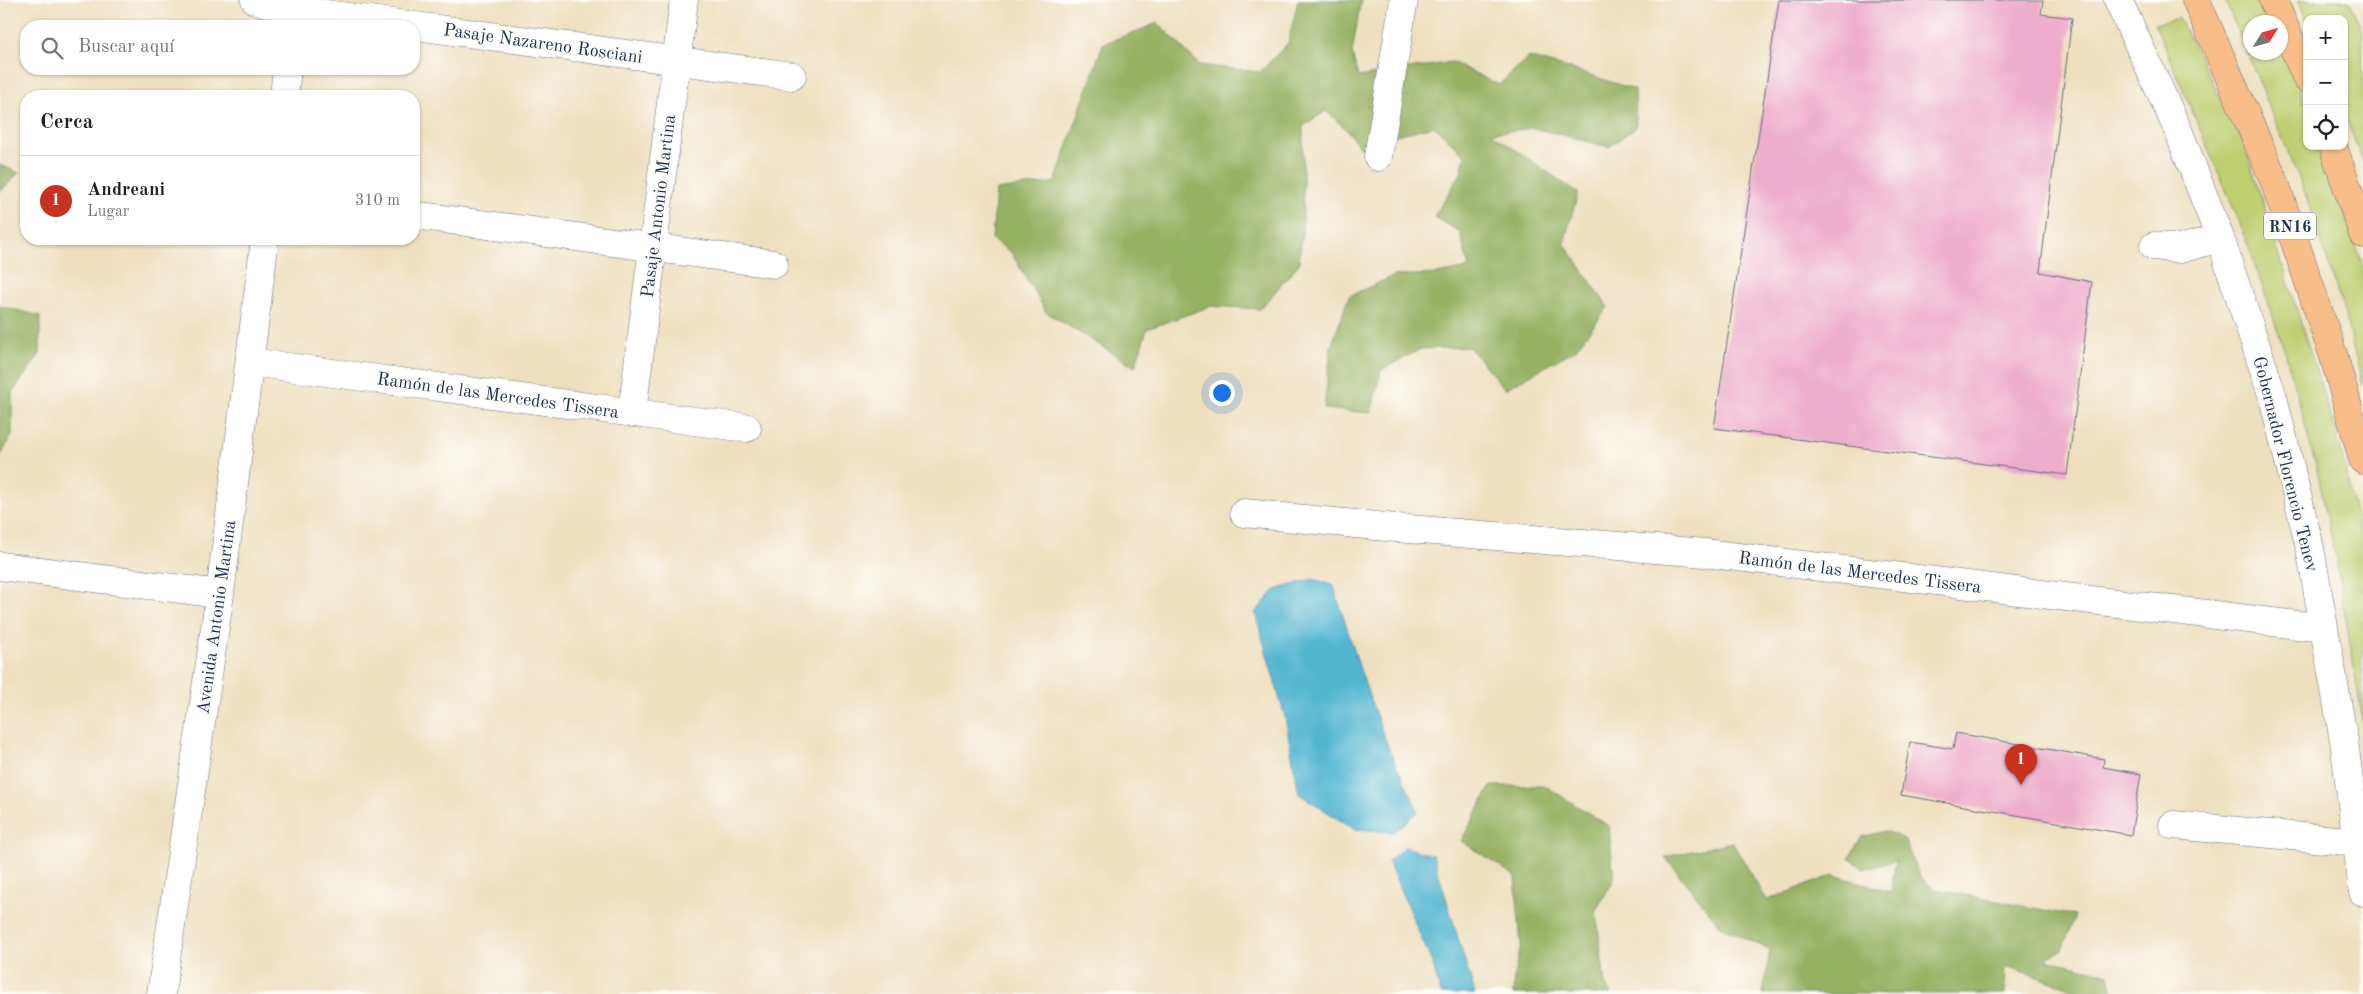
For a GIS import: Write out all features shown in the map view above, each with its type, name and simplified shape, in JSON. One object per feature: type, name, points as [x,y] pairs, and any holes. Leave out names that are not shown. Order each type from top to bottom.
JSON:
[{"type":"highway","name":"RN16","points":[[2196,0],[2274,180],[2334,357],[2363,460]]},
{"type":"highway","points":[[2273,0],[2303,70]]},
{"type":"highway","points":[[2334,150],[2363,234]]},
{"type":"street","name":"Pasaje Nazareno Rosciani","points":[[255,0],[294,12],[356,20]]},
{"type":"street","name":"Pasaje Antonio Martina","points":[[632,412],[684,0]]},
{"type":"street","points":[[1378,157],[1404,0]]},
{"type":"street","name":"Gobernador Florencio Tenev","points":[[2118,0],[2178,130],[2220,238],[2273,397],[2310,548],[2344,742],[2363,892]]},
{"type":"street","name":"Pasaje Nazareno Rosciani","points":[[420,28],[792,76]]},
{"type":"street","points":[[285,90],[286,75]]},
{"type":"street","points":[[420,216],[774,264]]},
{"type":"street","points":[[2154,246],[2180,249],[2220,238]]},
{"type":"street","name":"Avenida Antonio Martina","points":[[161,994],[220,594],[264,245]]},
{"type":"street","name":"Ramón de las Mercedes Tissera","points":[[250,362],[747,428]]},
{"type":"street","name":"Ramón de las Mercedes Tissera","points":[[1244,513],[1705,554],[2287,624],[2324,626]]},
{"type":"street","points":[[0,566],[220,594]]},
{"type":"street","points":[[2173,825],[2357,842]]},
{"type":"green space","points":[[1298,0],[1361,0],[1352,53],[1358,77],[1452,62],[1499,85],[1528,57],[1635,90],[1636,127],[1609,147],[1534,128],[1491,133],[1578,193],[1564,243],[1608,307],[1575,350],[1505,389],[1469,347],[1421,349],[1381,370],[1371,413],[1324,409],[1331,347],[1349,296],[1394,276],[1437,274],[1469,268],[1460,232],[1434,217],[1461,173],[1465,155],[1434,126],[1388,137],[1361,148],[1345,128],[1326,111],[1303,126],[1303,221],[1299,264],[1260,309],[1211,306],[1147,329],[1135,367],[1046,312],[1011,252],[992,239],[996,190],[1055,182],[1103,44],[1158,23],[1200,65],[1260,72],[1288,43]]},
{"type":"green space","points":[[2225,0],[2262,0],[2269,15],[2243,15],[2243,43]]},
{"type":"green space","points":[[2298,0],[2349,0],[2363,32],[2363,162],[2348,123],[2348,15],[2305,15]]},
{"type":"green space","points":[[2179,18],[2244,143],[2340,446],[2363,548],[2363,723],[2336,559],[2316,466],[2285,351],[2242,228],[2155,24]]},
{"type":"green space","points":[[2250,60],[2288,60],[2303,96],[2303,150],[2323,150],[2363,266],[2363,386],[2343,308],[2303,188]]},
{"type":"green space","points":[[0,165],[19,173],[0,192]]},
{"type":"green space","points":[[0,306],[40,316],[40,354],[12,393],[12,435],[0,457]]},
{"type":"green space","points":[[1491,786],[1545,786],[1609,826],[1614,880],[1596,910],[1605,984],[1611,994],[1513,994],[1514,975],[1521,946],[1515,876],[1461,841]]},
{"type":"green space","points":[[1885,831],[1904,839],[1919,876],[1934,889],[2075,916],[2062,950],[2045,959],[2109,974],[2113,994],[2084,993],[2006,966],[2005,994],[1763,994],[1770,950],[1720,926],[1665,857],[1732,842],[1767,900],[1834,875],[1891,892],[1896,860],[1863,869],[1849,858],[1862,837]]},
{"type":"water","points":[[1312,579],[1333,584],[1381,729],[1418,812],[1394,832],[1354,829],[1299,794],[1285,717],[1255,613],[1275,590]]},
{"type":"water","points":[[1404,847],[1433,855],[1475,994],[1441,994],[1432,963],[1388,861]]},
{"type":"building","points":[[1779,0],[2043,0],[2041,14],[2072,18],[2040,272],[2092,282],[2067,475],[1714,428]]},
{"type":"building","points":[[1956,733],[2104,759],[2103,767],[2141,774],[2131,835],[1901,795],[1910,742],[1953,749]]},
{"type":"place","name":"Andreani","points":[[2021,785]]}]
